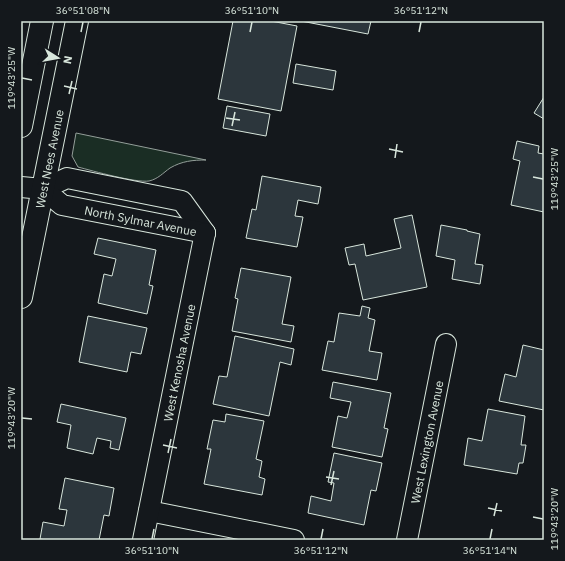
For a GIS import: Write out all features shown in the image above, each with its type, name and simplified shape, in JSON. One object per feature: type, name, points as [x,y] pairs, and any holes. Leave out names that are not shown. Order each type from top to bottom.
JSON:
[{"type":"main road","points":[[21,126],[42,21]]},
{"type":"main road","name":"West Nees Avenue","points":[[21,297],[77,21]]},
{"type":"street","name":"North Sylmar Avenue","points":[[21,187],[43,189],[67,178],[182,201],[205,233]]},
{"type":"street","name":"North Sylmar Avenue","points":[[43,189],[62,205],[205,233]]},
{"type":"street","name":"West Kenosha Avenue","points":[[143,540],[205,233]]},
{"type":"street","name":"West Lexington Avenue","points":[[407,540],[446,344]]},
{"type":"street","points":[[149,511],[294,540]]},
{"type":"green space","points":[[76,133],[206,160],[183,162],[149,181],[125,179],[78,167],[72,156]]},
{"type":"building","points":[[233,21],[271,21],[297,26],[281,111],[218,99]]},
{"type":"building","points":[[301,21],[371,21],[368,34]]},
{"type":"building","points":[[296,64],[336,71],[333,90],[293,83]]},
{"type":"building","points":[[544,97],[544,119],[534,113]]},
{"type":"building","points":[[227,106],[270,114],[266,136],[223,128]]},
{"type":"building","points":[[517,141],[539,146],[538,153],[544,154],[544,212],[511,205],[520,161],[513,159]]},
{"type":"building","points":[[262,176],[321,187],[318,204],[298,200],[295,216],[303,217],[297,247],[246,238],[252,209],[256,210]]},
{"type":"building","points":[[412,215],[427,287],[363,300],[355,264],[349,265],[345,248],[364,244],[366,256],[401,248],[394,219]]},
{"type":"building","points":[[441,225],[480,234],[475,264],[483,265],[480,284],[452,279],[455,260],[436,256]]},
{"type":"building","points":[[98,238],[156,250],[149,285],[153,286],[147,314],[98,303],[104,274],[112,276],[116,259],[94,254]]},
{"type":"building","points":[[241,268],[291,277],[282,324],[294,326],[291,342],[232,331],[238,299],[235,298]]},
{"type":"building","points":[[362,306],[370,308],[368,318],[375,320],[369,351],[382,353],[377,380],[322,370],[328,341],[334,342],[339,313],[360,316]]},
{"type":"building","points":[[88,316],[147,328],[141,354],[131,352],[127,372],[79,362]]},
{"type":"building","points":[[235,336],[294,349],[291,365],[280,362],[269,416],[213,404],[219,376],[227,377]]},
{"type":"building","points":[[523,345],[544,350],[544,410],[499,401],[505,374],[516,377]]},
{"type":"building","points":[[333,382],[391,393],[384,428],[388,429],[382,457],[332,447],[338,416],[347,418],[351,402],[330,398]]},
{"type":"building","points":[[61,404],[126,418],[119,450],[110,448],[111,441],[97,438],[93,454],[67,448],[71,425],[57,422]]},
{"type":"building","points":[[488,409],[525,416],[521,445],[526,445],[523,463],[519,463],[517,474],[464,465],[468,438],[482,441]]},
{"type":"building","points":[[226,414],[264,421],[256,459],[262,461],[259,477],[265,479],[262,495],[204,484],[211,449],[207,449],[213,420],[225,422]]},
{"type":"building","points":[[334,453],[382,463],[376,491],[371,490],[364,525],[308,513],[311,496],[331,501],[334,483],[328,482]]},
{"type":"building","points":[[65,478],[114,488],[109,516],[104,515],[99,540],[40,539],[43,522],[64,526],[67,510],[59,509]]}]
